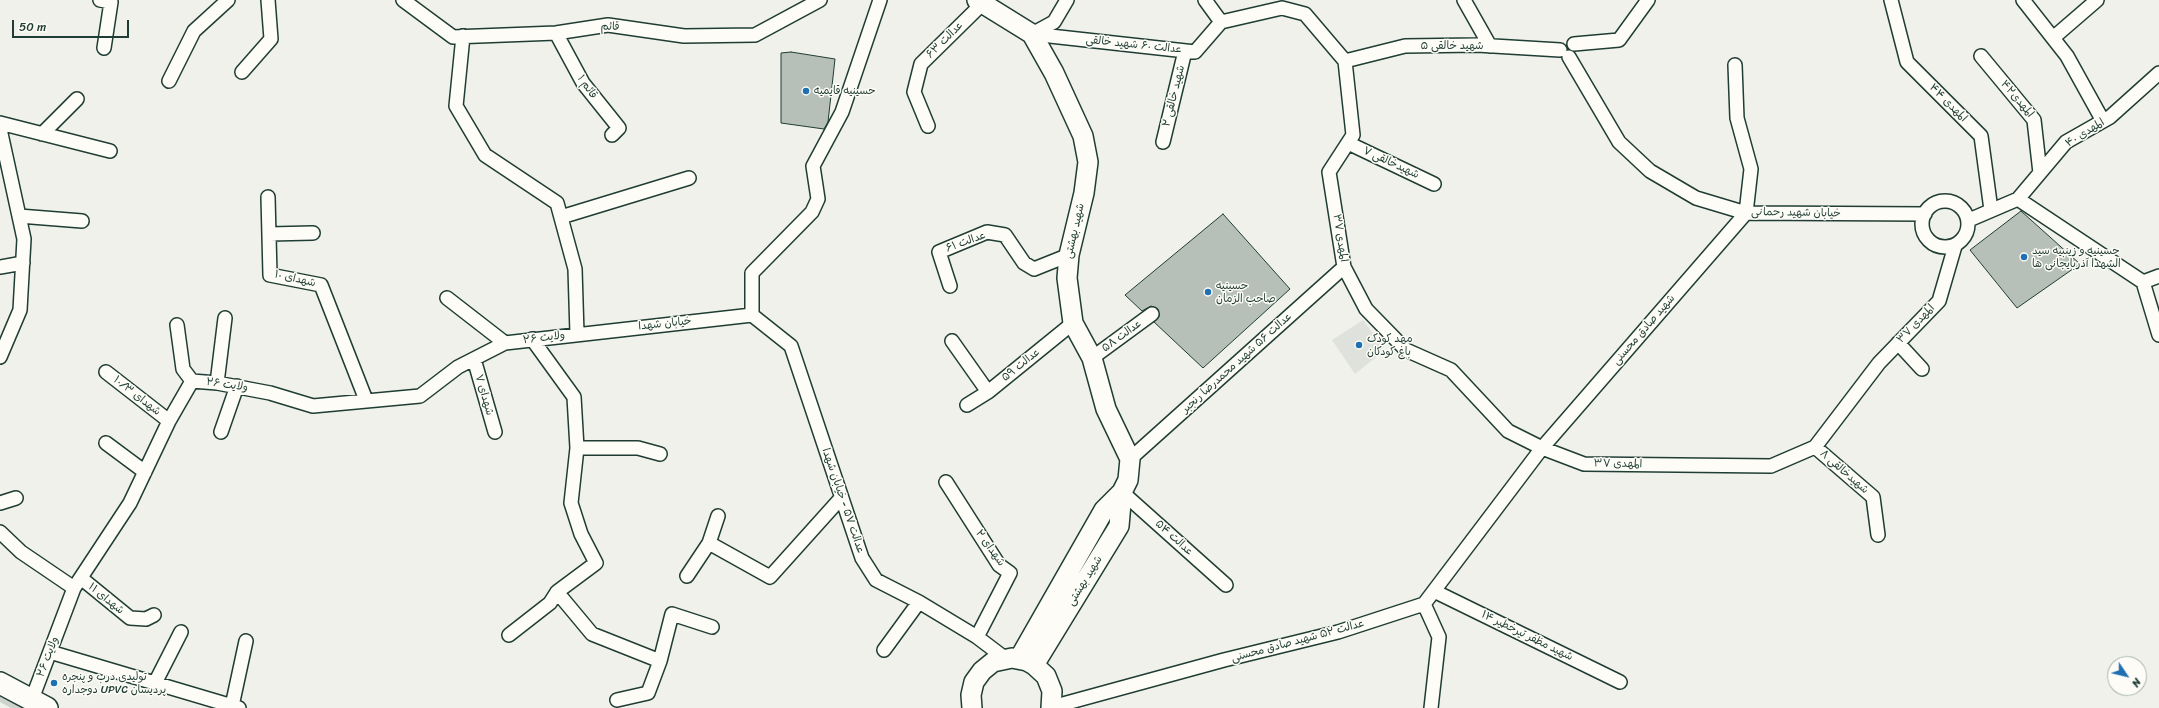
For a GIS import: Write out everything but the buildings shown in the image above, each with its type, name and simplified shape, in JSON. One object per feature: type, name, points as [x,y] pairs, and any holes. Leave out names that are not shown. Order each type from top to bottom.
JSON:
[{"type":"main road","name":"شهید بهشتی","points":[[980,1],[1032,34],[1063,92],[1083,136],[1088,162],[1084,193],[1069,255],[1067,278],[1073,323],[1092,358],[1106,409],[1130,459],[1128,480],[1122,492],[1119,526],[1020,661]]},
{"type":"main road","points":[[972,708],[971,695],[974,682],[982,671],[993,662],[1020,661],[1046,676],[1052,691],[1052,707]]},
{"type":"main road","points":[[0,683],[40,704]]},
{"type":"street","points":[[100,0],[111,2],[104,48]]},
{"type":"street","points":[[169,81],[194,30],[228,0]]},
{"type":"street","points":[[242,72],[271,39],[268,0]]},
{"type":"street","name":"قائم","points":[[403,0],[453,37],[556,33],[608,25],[684,36],[755,35],[820,0]]},
{"type":"street","points":[[752,315],[752,273],[812,212],[818,199],[813,166],[842,112],[880,0]]},
{"type":"street","points":[[1032,34],[1054,22],[1066,0]]},
{"type":"street","points":[[1205,0],[1221,22],[1282,8],[1305,14],[1345,62],[1353,135],[1348,143]]},
{"type":"street","points":[[1290,10],[1300,0]]},
{"type":"street","points":[[1464,0],[1490,46]]},
{"type":"street","points":[[1564,53],[1575,52],[1574,44],[1619,40],[1648,0]]},
{"type":"street","name":"المهدی ۴۴","points":[[1891,0],[1907,62],[1981,136],[1991,210]]},
{"type":"street","points":[[2023,0],[2066,56],[2103,121]]},
{"type":"street","points":[[2053,38],[2097,0]]},
{"type":"street","name":"عدالت ۶۳","points":[[928,126],[914,92],[921,64],[980,1]]},
{"type":"street","name":"عدالت ۶۰ شهید خالقی","points":[[1032,34],[1195,52],[1221,22]]},
{"type":"street","name":"قائم ۱","points":[[556,33],[583,83],[619,128],[612,135]]},
{"type":"street","points":[[463,36],[456,106],[485,154],[557,203],[575,269],[577,334]]},
{"type":"street","name":"شهید خالقی ۵","points":[[1345,62],[1405,46],[1490,46],[1564,53]]},
{"type":"street","name":"شهید خالقی ۲","points":[[1162,142],[1185,51]]},
{"type":"street","name":"خیابان شهید رحمانی","points":[[1564,53],[1619,142],[1650,171],[1696,198],[1746,213],[1924,214]]},
{"type":"street","name":"المهدی۴۲","points":[[1981,56],[2034,120],[2040,173]]},
{"type":"street","points":[[1735,65],[1737,118],[1751,169],[1746,213]]},
{"type":"street","name":"المهدی ۴۰","points":[[2018,199],[2066,142],[2110,117],[2159,73]]},
{"type":"street","points":[[42,134],[77,99]]},
{"type":"street","points":[[0,123],[110,151]]},
{"type":"street","points":[[0,129],[5,180],[18,216],[24,239],[20,310],[0,358]]},
{"type":"street","name":"المهدی ۳۷","points":[[1348,143],[1329,172],[1344,267],[1366,309],[1406,350],[1451,370],[1508,431],[1542,448],[1584,464],[1771,466],[1815,447],[1879,363],[1939,301],[1955,246]]},
{"type":"street","name":"شهیدخالقی ۷","points":[[1348,143],[1434,184]]},
{"type":"street","points":[[561,217],[689,178]]},
{"type":"street","name":"شهدای ۱۰","points":[[268,197],[270,275],[321,286],[366,400]]},
{"type":"street","points":[[1968,220],[2018,199],[2143,282],[2159,335]]},
{"type":"street","points":[[1948,201],[1961,207],[1968,220],[1966,235],[1955,246],[1941,248],[1929,241],[1922,228],[1924,214],[1934,204],[1948,201]]},
{"type":"street","name":"شهید صادق محسنی","points":[[1542,448],[1746,213]]},
{"type":"street","points":[[18,216],[82,221]]},
{"type":"street","name":"عدالت ۶۱","points":[[950,286],[939,252],[987,232],[1004,235],[1024,263],[1034,269],[1069,255]]},
{"type":"street","points":[[269,234],[313,233]]},
{"type":"street","points":[[0,266],[23,263]]},
{"type":"street","name":"عدالت ۵۶ شهید محمدرضا رنجبر","points":[[1130,459],[1344,267]]},
{"type":"street","points":[[2143,282],[2159,276]]},
{"type":"street","points":[[447,298],[505,343]]},
{"type":"street","name":"عدالت ۵۸","points":[[1092,358],[1152,314]]},
{"type":"street","name":"خیابان شهدا","points":[[577,334],[752,315]]},
{"type":"street","name":"عدالت ۵۷ - خیابان شهدا","points":[[752,315],[791,346],[862,558],[876,580],[919,602],[977,638],[1020,661]]},
{"type":"street","points":[[217,383],[225,318]]},
{"type":"street","name":"عدالت ۵۹","points":[[967,406],[988,392],[1073,323]]},
{"type":"street","points":[[177,325],[183,369],[192,381]]},
{"type":"street","name":"ولایت ۲۶","points":[[40,704],[50,652],[77,583],[130,503],[169,421],[192,381],[217,383],[270,392],[313,406],[420,396],[458,367],[505,343],[577,334]]},
{"type":"street","points":[[509,635],[550,603],[557,592],[596,563],[581,534],[571,503],[577,448],[574,397],[532,339]]},
{"type":"street","points":[[952,341],[988,392]]},
{"type":"street","points":[[1898,343],[1922,369]]},
{"type":"street","name":"شهدای ۷","points":[[474,359],[495,432]]},
{"type":"street","name":"شهدای ۱۰/۳","points":[[106,372],[169,421]]},
{"type":"street","points":[[221,432],[237,386]]},
{"type":"street","points":[[106,443],[145,472]]},
{"type":"street","name":"شهیدخالقی ۸","points":[[1815,447],[1873,497],[1878,535]]},
{"type":"street","points":[[577,448],[638,448],[660,454]]},
{"type":"street","points":[[1431,708],[1439,637],[1424,604],[1542,448]]},
{"type":"street","name":"شهدای ۲","points":[[946,482],[999,565],[1010,573],[977,638]]},
{"type":"street","name":"عدالت ۵۴","points":[[1122,492],[1226,585]]},
{"type":"street","points":[[0,503],[16,498]]},
{"type":"street","points":[[709,543],[770,577],[841,498]]},
{"type":"street","points":[[687,576],[709,543],[718,516]]},
{"type":"street","name":"شهدای ۱۱","points":[[0,532],[21,552],[77,583],[130,618],[146,619],[154,615]]},
{"type":"street","name":"شهید مظفر تیرخطیر ۱۴","points":[[1434,591],[1620,682]]},
{"type":"street","points":[[557,592],[592,634],[660,661]]},
{"type":"street","points":[[884,650],[919,602]]},
{"type":"street","name":"عدالت ۵۲ شهید صادق محسنی","points":[[1052,707],[1224,660],[1338,632],[1424,604]]},
{"type":"street","points":[[617,700],[648,693],[660,661],[672,614],[712,627]]},
{"type":"street","points":[[155,683],[181,632]]},
{"type":"street","points":[[50,652],[235,707],[246,641]]},
{"type":"shaded area","name":"مهد کودک باغ کودکان","points":[[1363,320],[1385,350],[1355,374],[1332,340]]},
{"type":"shaded area","points":[[0,695],[22,708],[11,708],[0,702]]},
{"type":"place","name":"حسینیه قایمیه","points":[[806,91]]},
{"type":"place","name":"حسینیه و زینبیه سید الشهدا آذربایجانی ها","points":[[2024,257]]},
{"type":"place","name":"حسینیه صاحب الزمان","points":[[1208,292]]},
{"type":"place","name":"مهد کودک باغ کودکان","points":[[1359,345]]},
{"type":"place","name":"تولیدی درب و پنجره دوجداره UPVC پردیسان","points":[[54,683]]}]
